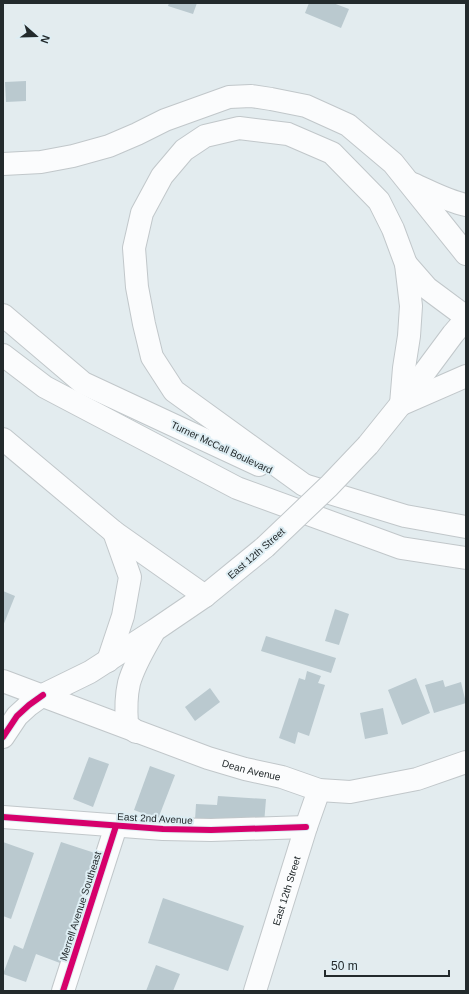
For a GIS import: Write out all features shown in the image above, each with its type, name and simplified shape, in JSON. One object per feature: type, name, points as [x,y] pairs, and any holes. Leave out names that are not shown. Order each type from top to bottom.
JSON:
[{"type":"main road","points":[[3,164],[41,162],[73,156],[109,146],[166,120],[229,97],[251,96],[271,99],[306,106],[348,126],[393,163],[466,254]]},
{"type":"main road","points":[[304,485],[174,391],[152,357],[137,287],[134,248],[142,213],[162,176],[184,150],[206,136],[239,128],[288,134],[332,154],[379,201],[393,229],[406,264],[411,306],[401,404],[466,376]]},
{"type":"main road","points":[[409,182],[445,199],[466,205]]},
{"type":"main road","points":[[406,264],[427,288],[466,318]]},
{"type":"main road","name":"Turner McCall Boulevard","points":[[3,315],[83,383],[304,485],[405,516],[466,527]]},
{"type":"main road","name":"East 12th Street","points":[[3,737],[17,716],[29,704],[42,695],[90,672],[155,630],[205,596],[265,547],[329,486],[368,445],[466,318]]},
{"type":"main road","points":[[3,355],[45,387],[237,488],[401,548],[466,558]]},
{"type":"main road","points":[[3,439],[114,532],[205,596]]},
{"type":"main road","points":[[108,660],[123,616],[130,577],[114,532]]},
{"type":"main road","points":[[136,732],[127,724],[126,708],[129,684],[139,658],[155,630]]},
{"type":"main road","name":"Dean Avenue","points":[[3,681],[208,758],[245,769],[282,777],[319,790],[350,792],[417,779],[466,762]]},
{"type":"main road","name":"East 12th Street","points":[[255,991],[306,826],[319,790]]},
{"type":"main road","name":"East 2nd Avenue","points":[[3,817],[116,826],[210,830],[306,826]]},
{"type":"main road","name":"Merrell Avenue Southeast","points":[[62,991],[116,826]]},
{"type":"building","points":[[169,3],[197,3],[193,14],[168,6]]},
{"type":"building","points":[[309,3],[333,3],[349,9],[341,28],[305,13]]},
{"type":"building","points":[[26,81],[26,101],[6,102],[5,82]]},
{"type":"building","points":[[3,591],[15,596],[3,626]]},
{"type":"building","points":[[335,609],[349,614],[339,645],[325,641]]},
{"type":"building","points":[[266,636],[336,658],[331,673],[261,651]]},
{"type":"building","points":[[307,671],[321,676],[318,683],[325,685],[309,736],[298,732],[295,744],[279,738],[299,678],[305,680]]},
{"type":"building","points":[[416,678],[430,713],[402,725],[388,690]]},
{"type":"building","points":[[443,680],[445,687],[461,682],[466,703],[434,713],[425,685]]},
{"type":"building","points":[[210,688],[220,702],[195,721],[185,707]]},
{"type":"building","points":[[383,708],[388,734],[365,739],[360,713]]},
{"type":"building","points":[[89,757],[109,764],[93,807],[73,799]]},
{"type":"building","points":[[150,766],[175,775],[158,819],[134,810]]},
{"type":"building","points":[[218,796],[266,799],[264,824],[195,820],[196,804],[217,805]]},
{"type":"building","points":[[3,842],[34,853],[11,919],[3,916]]},
{"type":"building","points":[[61,842],[98,854],[60,963],[36,954],[26,982],[3,974],[14,945],[23,949]]},
{"type":"building","points":[[163,898],[244,926],[228,971],[148,943]]},
{"type":"building","points":[[156,965],[180,974],[173,991],[146,991]]},
{"type":"cycle path","points":[[3,737],[17,716],[43,695]]},
{"type":"cycle path","points":[[3,817],[163,829],[211,830],[306,827]]},
{"type":"cycle path","points":[[63,991],[116,826]]}]
